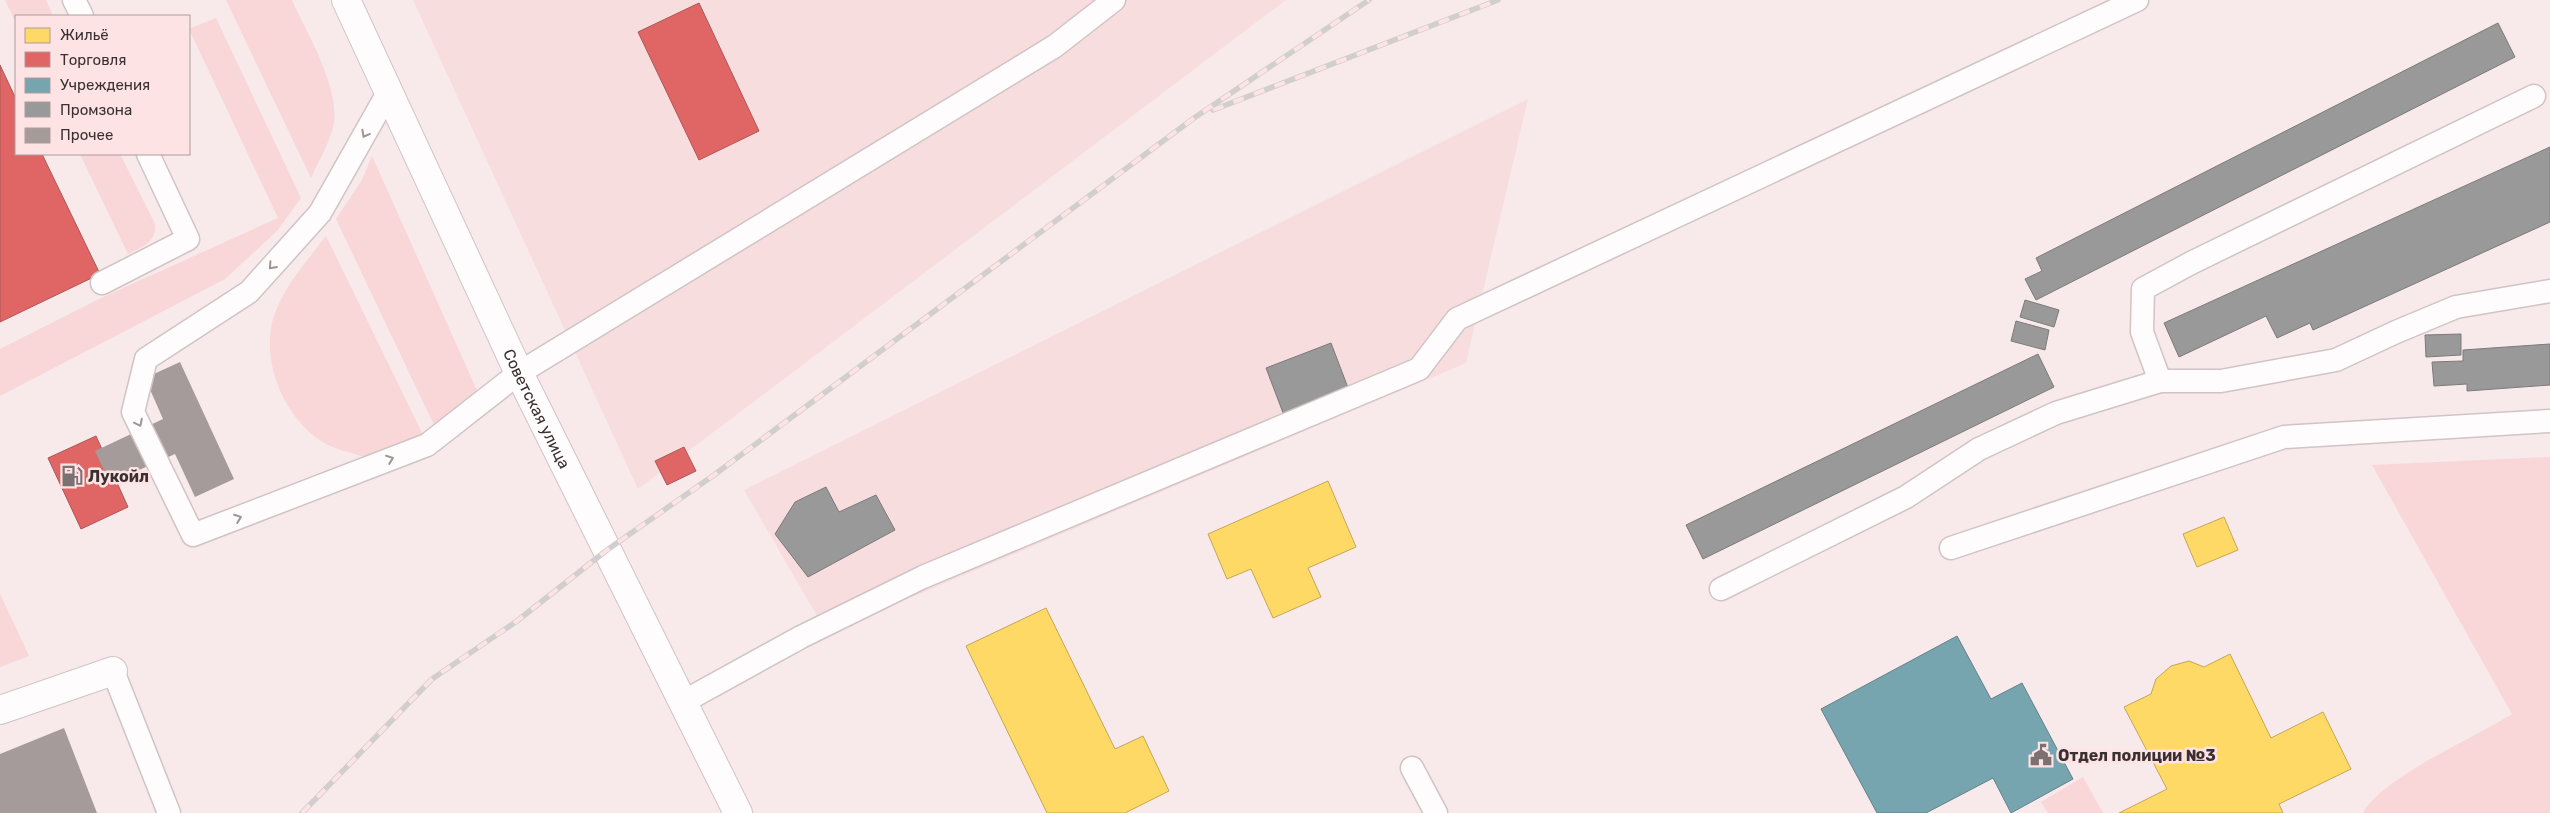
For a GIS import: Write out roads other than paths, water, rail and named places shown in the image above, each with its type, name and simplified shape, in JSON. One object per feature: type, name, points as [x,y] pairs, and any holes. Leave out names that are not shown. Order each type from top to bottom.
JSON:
[{"type":"main road","name":"Советская улица","points":[[346,0],[519,373],[738,813]]},
{"type":"main road","points":[[0,710],[113,670]]},
{"type":"lane","points":[[74,0],[82,15]]},
{"type":"lane","points":[[389,91],[320,213],[250,292],[146,360],[134,412],[193,535],[427,445],[519,373],[1047,51],[1114,0]]},
{"type":"lane","points":[[683,702],[801,636],[923,577],[1419,369],[1457,319],[2137,0]]},
{"type":"lane","points":[[2160,381],[2142,332],[2143,289],[2191,263],[2534,96]]},
{"type":"lane","points":[[102,283],[188,239],[148,155]]},
{"type":"lane","points":[[1721,589],[1906,497],[1979,448],[2056,413],[2160,381],[2221,381],[2336,360],[2456,307],[2550,291]]},
{"type":"lane","points":[[1951,548],[2284,437],[2550,421]]},
{"type":"lane","points":[[113,670],[169,813]]},
{"type":"lane","points":[[1412,768],[1436,813]]},
{"type":"railway","points":[[302,813],[432,679],[517,621],[607,550],[714,475],[1194,118],[1369,0]]},
{"type":"railway","points":[[1213,110],[1498,0]]},
{"type":"place","name":"Лукойл","points":[[72,476]]},
{"type":"place","name":"Отдел полиции №3","points":[[2041,755]]}]
